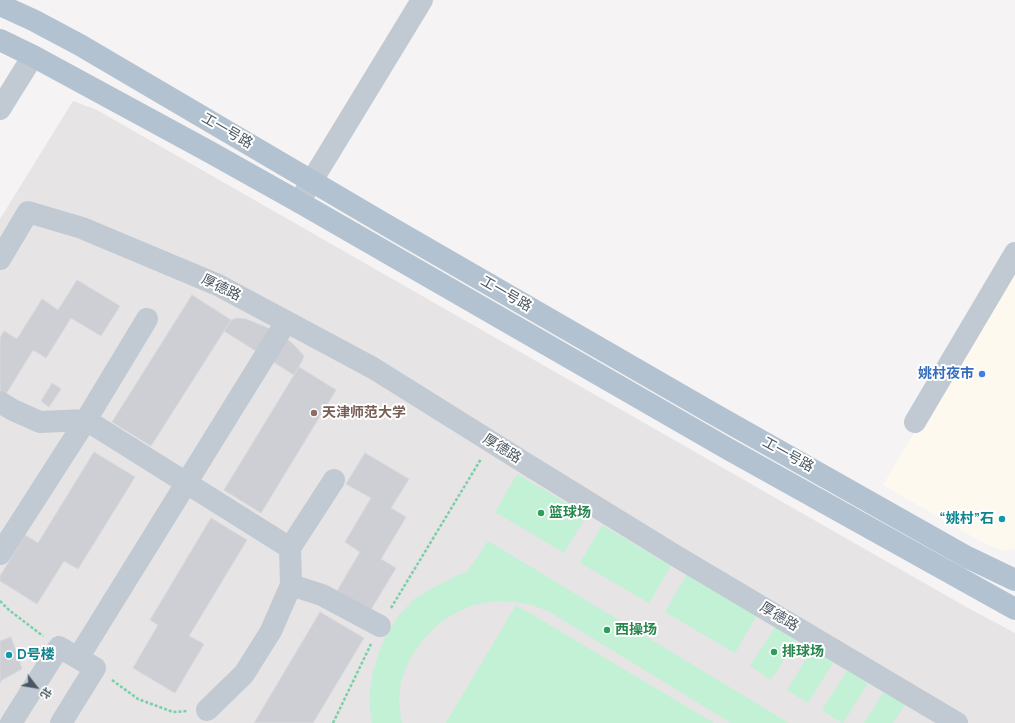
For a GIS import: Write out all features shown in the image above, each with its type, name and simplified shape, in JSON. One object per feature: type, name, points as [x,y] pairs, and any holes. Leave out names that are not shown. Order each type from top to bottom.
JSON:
[{"type":"main road","name":"工一号路","points":[[0,5],[33,20],[80,45],[698,405],[967,557],[1015,580]]},
{"type":"main road","name":"工一号路","points":[[0,40],[33,56],[208,151],[728,449],[1015,608]]},
{"type":"street","points":[[299,202],[422,0]]},
{"type":"street","points":[[0,109],[33,56]]},
{"type":"street","name":"厚德路","points":[[0,259],[28,212],[82,228],[218,285],[373,368],[676,556],[957,723]]},
{"type":"street","points":[[915,422],[1015,253]]},
{"type":"street","points":[[0,554],[86,420],[147,319]]},
{"type":"street","points":[[61,723],[86,663],[187,483],[286,322]]},
{"type":"street","points":[[0,402],[13,410],[40,422],[86,420],[290,548]]},
{"type":"street","points":[[207,710],[244,674],[271,631],[291,585],[290,548],[334,480]]},
{"type":"street","points":[[291,585],[322,594],[380,626]]},
{"type":"street","points":[[11,723],[59,647],[86,663]]},
{"type":"path","points":[[332,723],[380,626],[491,442]]},
{"type":"path","points":[[0,601],[9,610],[59,647]]},
{"type":"path","points":[[86,663],[138,699],[173,712],[207,710]]},
{"type":"shaded area","name":"天津师范大学","points":[[73,101],[97,110],[968,608],[1015,633],[1015,723],[0,723],[0,219]]},
{"type":"shaded area","name":"姚村夜市","points":[[1015,263],[1015,549],[1004,551],[987,545],[883,485]]},
{"type":"green space","name":"篮球场","points":[[517,474],[587,515],[564,553],[495,512]]},
{"type":"green space","name":"篮球场","points":[[602,525],[671,566],[649,603],[580,563]]},
{"type":"green space","name":"西操场","points":[[488,541],[789,723],[731,723],[548,611],[532,605],[516,602],[495,601],[474,605],[457,612],[439,623],[422,641],[409,660],[401,681],[399,704],[402,723],[372,723],[369,700],[372,675],[385,637],[397,618],[413,600],[456,576],[467,572]]},
{"type":"green space","points":[[687,574],[757,615],[735,653],[665,612]]},
{"type":"green space","name":"西操场","points":[[516,605],[714,723],[446,723]]},
{"type":"green space","name":"排球场","points":[[777,624],[798,638],[771,680],[750,666]]},
{"type":"green space","name":"排球场","points":[[813,648],[834,661],[808,703],[787,690]]},
{"type":"green space","name":"排球场","points":[[848,669],[869,681],[842,723],[822,710]]},
{"type":"green space","points":[[885,690],[906,703],[893,723],[864,723]]},
{"type":"building","points":[[77,280],[120,306],[101,336],[71,318],[46,358],[33,350],[6,394],[0,390],[0,338],[4,331],[17,339],[42,299],[58,310]]},
{"type":"building","points":[[192,295],[231,320],[151,446],[112,422]]},
{"type":"building","points":[[238,318],[246,319],[266,327],[286,338],[294,345],[304,356],[294,375],[224,331],[231,320]]},
{"type":"building","points":[[299,367],[336,390],[261,513],[224,490]]},
{"type":"building","points":[[52,383],[61,389],[49,407],[41,401]]},
{"type":"building","points":[[94,452],[135,477],[78,569],[64,561],[37,604],[0,581],[0,576],[25,535],[38,543]]},
{"type":"building","points":[[365,453],[409,479],[391,508],[406,517],[381,559],[396,568],[370,611],[337,591],[360,552],[345,542],[371,498],[346,484]]},
{"type":"building","points":[[211,518],[247,540],[189,636],[204,644],[175,693],[133,668],[158,625],[150,620]]},
{"type":"building","points":[[320,612],[364,638],[313,723],[254,723]]},
{"type":"building","name":"D号楼","points":[[11,637],[22,669],[2,680],[0,683],[0,641]]},
{"type":"place","name":"姚村夜市","points":[[982,374]]},
{"type":"place","name":"天津师范大学","points":[[314,413]]},
{"type":"place","name":"篮球场","points":[[541,513]]},
{"type":"place","name":"“姚村”石","points":[[1002,519]]},
{"type":"place","name":"西操场","points":[[607,630]]},
{"type":"place","name":"排球场","points":[[774,652]]},
{"type":"place","name":"D号楼","points":[[9,655]]}]
